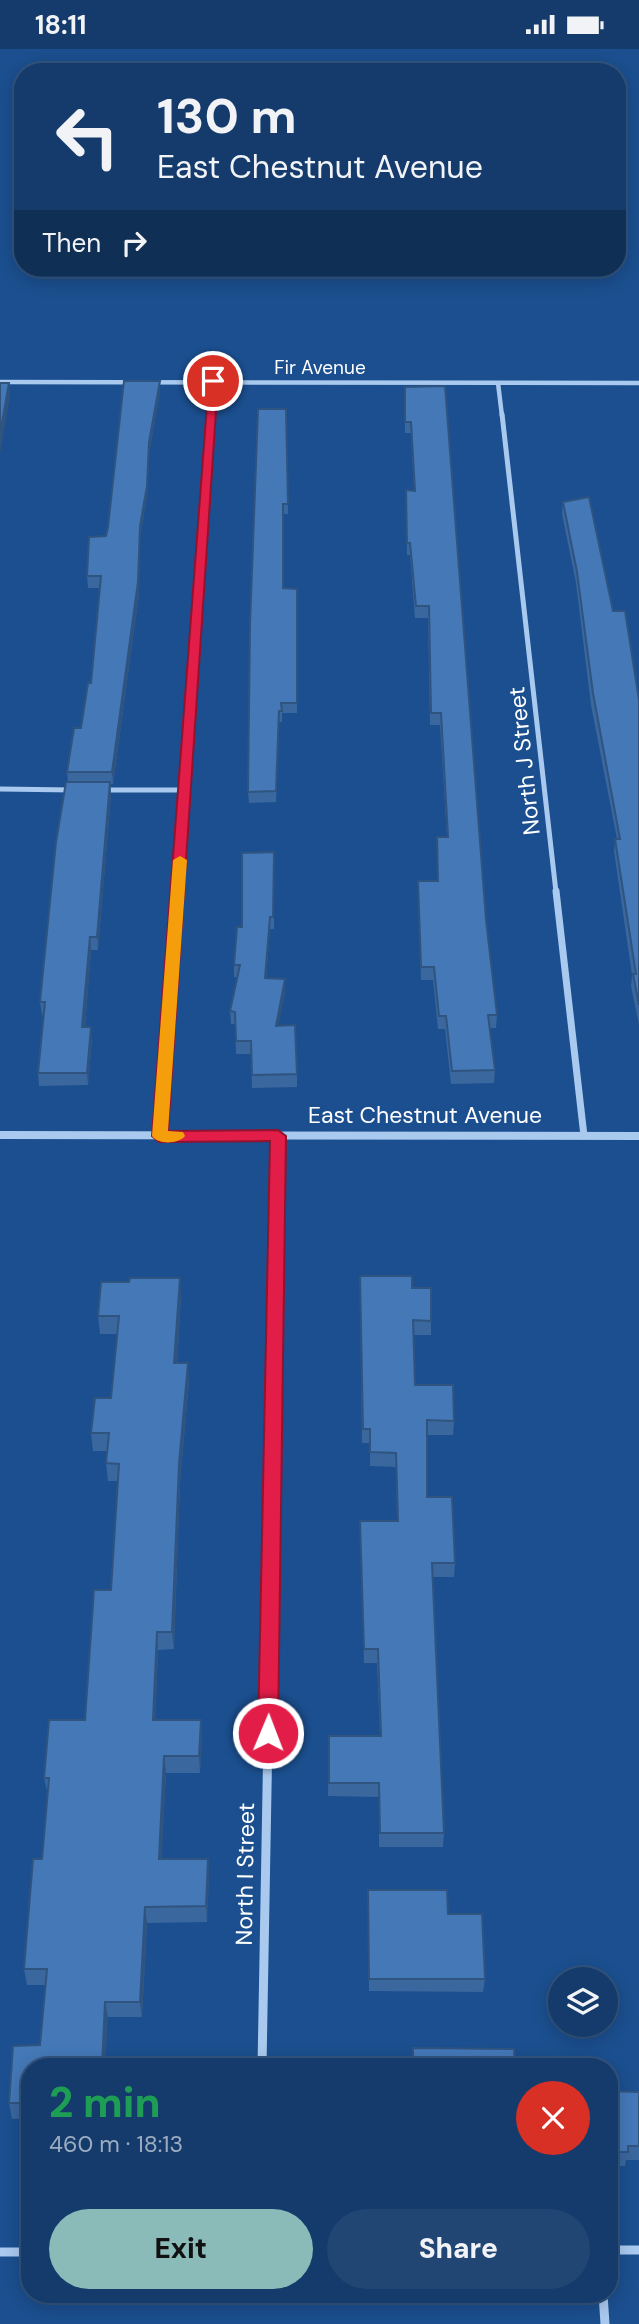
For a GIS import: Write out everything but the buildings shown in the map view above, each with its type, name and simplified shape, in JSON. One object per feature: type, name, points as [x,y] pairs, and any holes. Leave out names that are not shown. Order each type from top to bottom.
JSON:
[{"type":"street","points":[[159,1136],[213,381]]},
{"type":"street","name":"Fir Avenue","points":[[0,382],[639,383]]},
{"type":"street","name":"North J Street","points":[[498,383],[584,1136]]},
{"type":"street","points":[[0,789],[79,790]]},
{"type":"street","points":[[93,790],[185,790]]},
{"type":"street","name":"East Chestnut Avenue","points":[[0,1135],[639,1136]]},
{"type":"street","name":"North I Street","points":[[262,2058],[278,1136]]},
{"type":"street","points":[[618,2250],[639,2250]]},
{"type":"street","points":[[0,2252],[21,2252]]},
{"type":"street","points":[[604,2303],[605,2324]]},
{"type":"slow traffic","points":[[177,1136],[159,1136],[180,860]]},
{"type":"route","points":[[213,381],[159,1136],[278,1136],[268,1733]]}]
